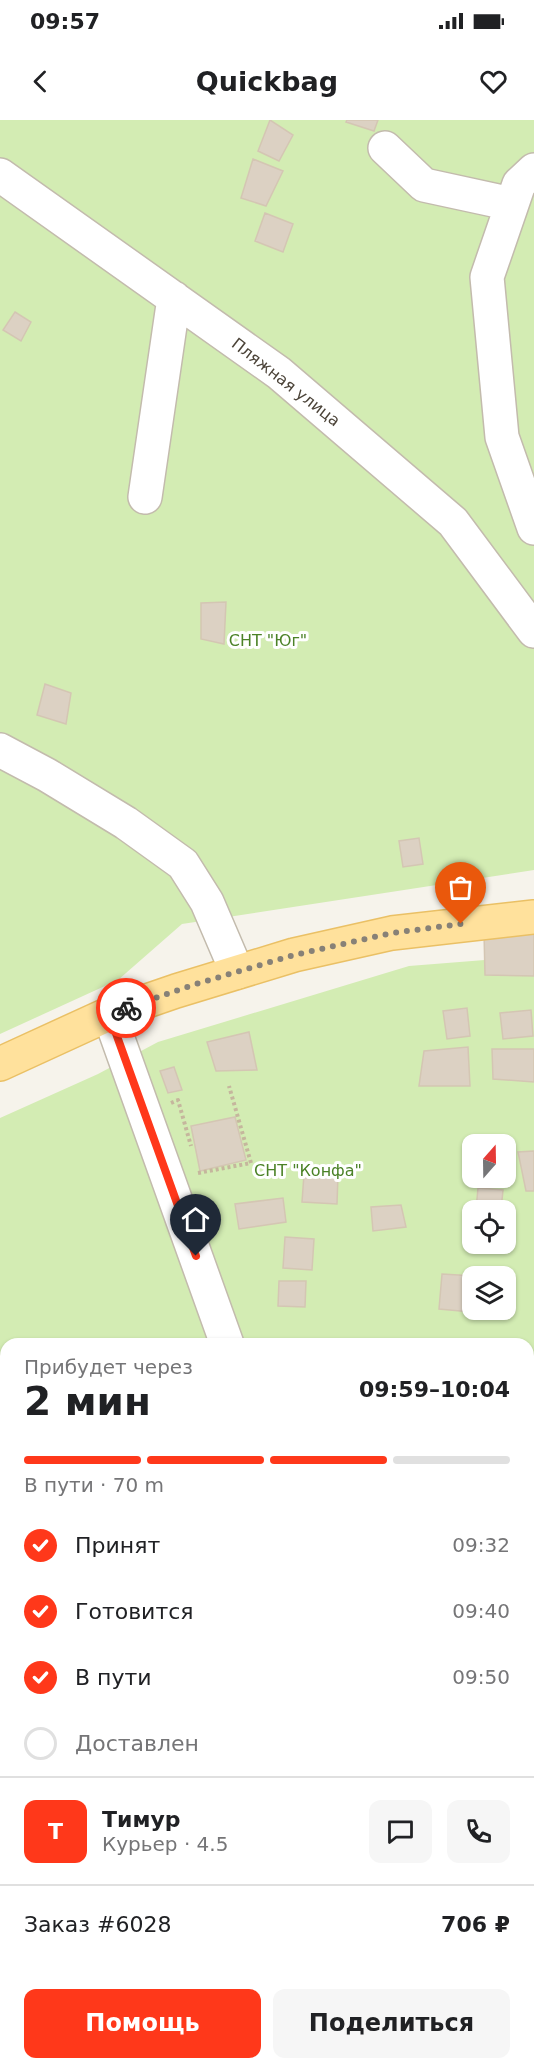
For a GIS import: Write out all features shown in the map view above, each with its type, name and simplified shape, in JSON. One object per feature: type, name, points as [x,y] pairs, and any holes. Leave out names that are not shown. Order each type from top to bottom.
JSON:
[{"type":"main road","points":[[0,1064],[109,1014],[294,955],[392,933],[534,917]]},
{"type":"street","points":[[385,148],[424,185],[512,204]]},
{"type":"street","points":[[534,170],[519,184],[486,277],[502,437],[534,528]]},
{"type":"street","name":"Пляжная улица","points":[[0,175],[279,373],[453,522],[534,631]]},
{"type":"street","points":[[145,497],[174,298]]},
{"type":"street","points":[[0,750],[47,775],[126,823],[183,864],[207,902],[237,972]]},
{"type":"street","points":[[109,1014],[225,1338]]},
{"type":"path","points":[[196,1166],[198,1174],[251,1162],[229,1086]]},
{"type":"green space","name":"СНТ \"Юг\"","points":[[0,120],[534,120],[534,870],[182,924],[118,980],[0,1034]]},
{"type":"green space","name":"СНТ \"Конфа\"","points":[[534,956],[534,1338],[0,1338],[0,1118],[98,1074],[158,1042],[409,966]]},
{"type":"building","points":[[270,120],[293,135],[279,161],[258,151]]},
{"type":"building","points":[[347,120],[378,120],[374,131],[346,122]]},
{"type":"building","points":[[253,159],[283,171],[266,206],[241,198]]},
{"type":"building","points":[[265,213],[293,224],[283,252],[255,241]]},
{"type":"building","points":[[15,312],[31,322],[21,341],[3,330]]},
{"type":"building","points":[[226,602],[224,644],[201,639],[201,603]]},
{"type":"building","points":[[45,684],[71,693],[66,724],[37,715]]},
{"type":"building","points":[[419,838],[423,864],[403,867],[399,841]]},
{"type":"building","points":[[484,933],[534,934],[534,976],[485,975]]},
{"type":"building","points":[[467,1008],[470,1036],[447,1039],[443,1011]]},
{"type":"building","points":[[531,1010],[533,1036],[503,1039],[500,1013]]},
{"type":"building","points":[[249,1032],[257,1070],[216,1071],[207,1042]]},
{"type":"building","points":[[468,1047],[470,1086],[419,1086],[424,1051]]},
{"type":"building","points":[[492,1049],[534,1049],[534,1082],[493,1079]]},
{"type":"building","points":[[174,1067],[182,1090],[168,1093],[160,1071]]},
{"type":"building","points":[[235,1117],[246,1160],[200,1171],[191,1126]]},
{"type":"building","points":[[534,1151],[534,1191],[526,1191],[518,1152]]},
{"type":"building","points":[[304,1174],[338,1175],[337,1204],[302,1202]]},
{"type":"building","points":[[478,1188],[503,1190],[502,1200],[477,1200]]},
{"type":"building","points":[[283,1198],[286,1222],[239,1229],[235,1204]]},
{"type":"building","points":[[401,1205],[406,1227],[373,1231],[371,1207]]},
{"type":"building","points":[[285,1237],[314,1239],[312,1270],[283,1268]]},
{"type":"building","points":[[442,1274],[462,1275],[462,1311],[439,1309]]},
{"type":"building","points":[[279,1281],[306,1281],[305,1307],[278,1306]]},
{"type":"way so far","points":[[126,1008],[196,984],[294,955],[392,933],[461,924]]},
{"type":"route","points":[[126,1008],[109,1014],[196,1256]]}]
